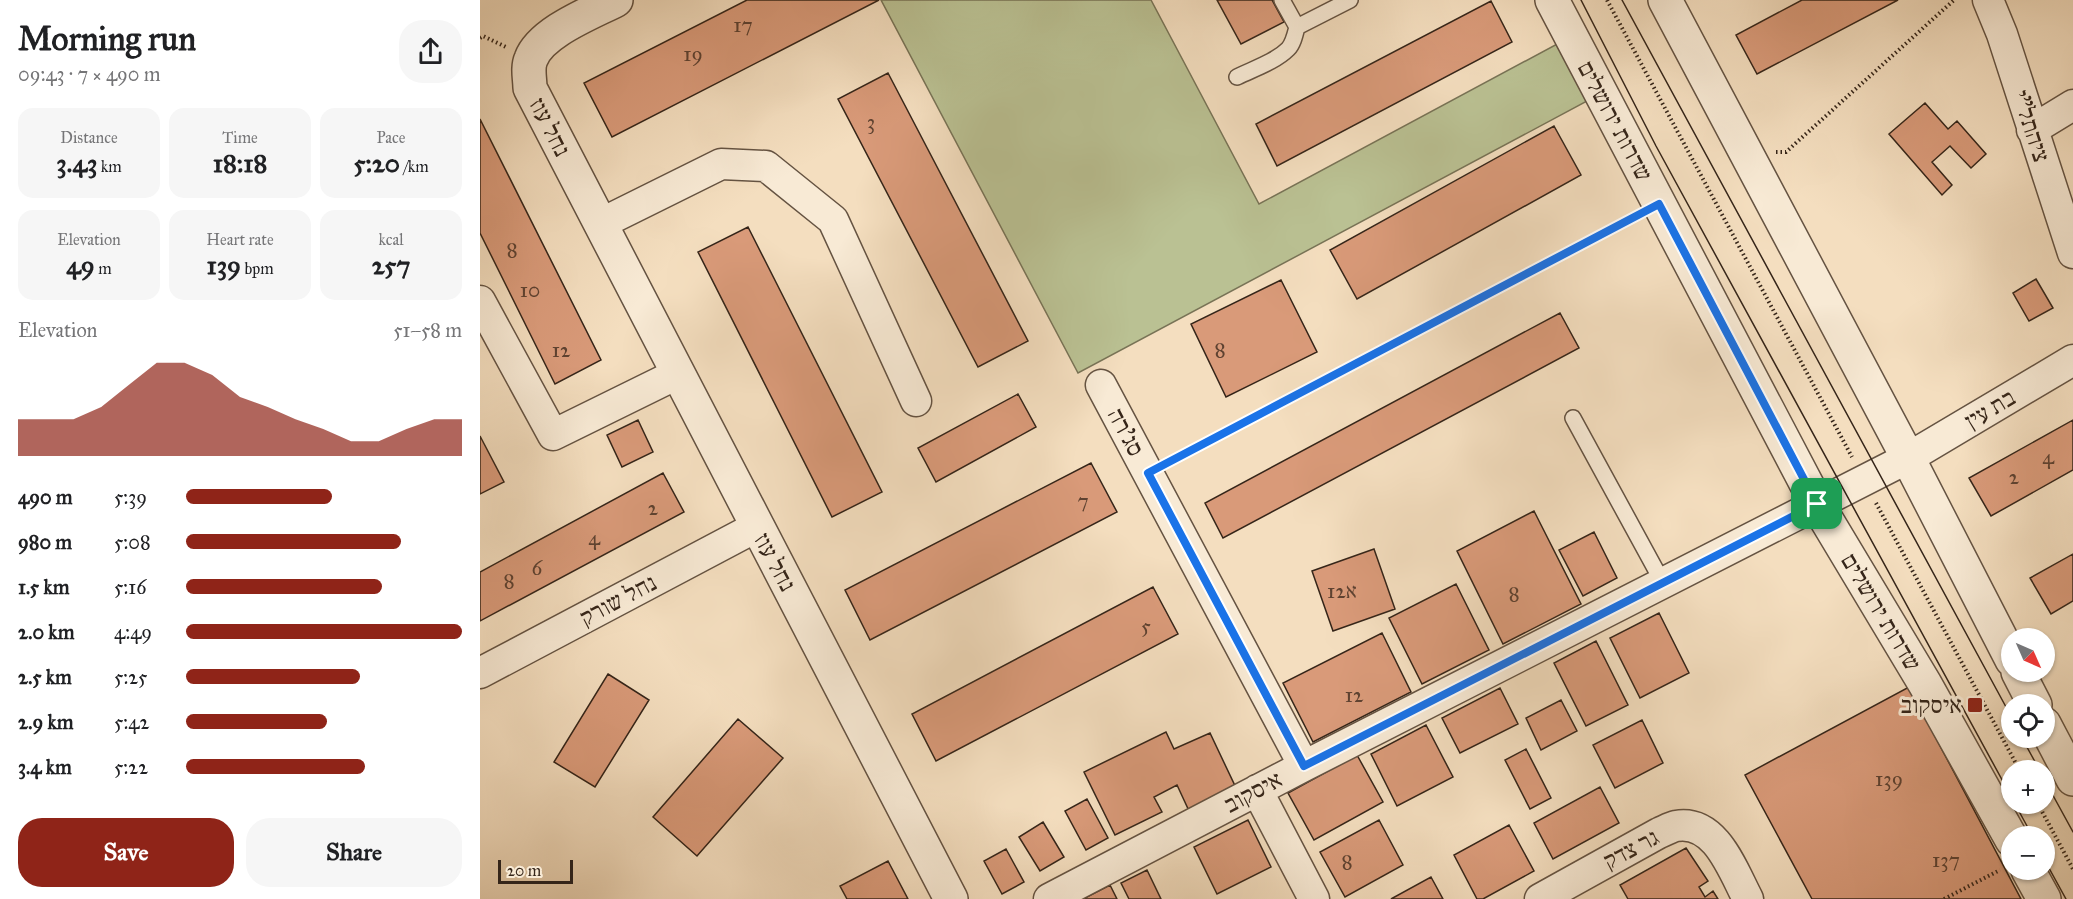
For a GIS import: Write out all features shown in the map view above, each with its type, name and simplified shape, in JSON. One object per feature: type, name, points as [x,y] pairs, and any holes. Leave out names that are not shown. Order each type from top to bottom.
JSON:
[{"type":"street","name":"נחל עוז","points":[[616,0],[548,38],[535,51],[528,67],[530,88],[951,899]]},
{"type":"street","name":"שדרות ירושלים","points":[[1552,0],[1817,504],[1924,684],[2001,835]]},
{"type":"street","points":[[1665,0],[1908,458],[2001,639]]},
{"type":"street","name":"ציהתל\"י","points":[[1988,0],[2002,34],[2073,253]]},
{"type":"street","points":[[2032,130],[2073,105]]},
{"type":"street","points":[[600,224],[721,164],[766,166],[833,220],[916,401]]},
{"type":"street","points":[[480,301],[553,435],[677,374]]},
{"type":"street","name":"בת עין","points":[[1908,458],[2073,360]]},
{"type":"street","name":"סג'רה","points":[[1101,385],[1304,766]]},
{"type":"street","name":"איסקוב","points":[[1049,899],[1257,790],[1908,458]]},
{"type":"street","name":"נחל שורק","points":[[480,673],[756,527]]},
{"type":"street","points":[[2055,745],[2073,779]]},
{"type":"street","points":[[1257,790],[1314,899]]},
{"type":"street","name":"גר צדק","points":[[1540,899],[1659,833],[1676,826],[1694,826],[1708,834],[1719,846],[1748,899]]},
{"type":"street","name":"שדרות ירושלים","points":[[2029,880],[2044,899]]},
{"type":"lane","points":[[1237,77],[1275,58],[1288,49],[1294,39],[1297,27],[1282,0]]},
{"type":"lane","points":[[1297,27],[1350,0]]},
{"type":"lane","points":[[1573,418],[1663,583]]},
{"type":"path","points":[[1607,0],[2014,760]]},
{"type":"path","points":[[1768,152],[1786,152],[1954,0]]},
{"type":"path","points":[[1148,473],[1659,204]]},
{"type":"path","points":[[2043,814],[2073,869]]},
{"type":"path","points":[[1944,899],[2001,867]]},
{"type":"green space","points":[[881,0],[1151,0],[1259,204],[1559,43],[1589,100],[1078,373]]},
{"type":"building","points":[[747,0],[879,0],[612,137],[584,83]]},
{"type":"building","points":[[1217,0],[1272,0],[1284,22],[1241,44]]},
{"type":"building","points":[[1802,0],[1898,0],[1757,74],[1736,35]]},
{"type":"building","points":[[1491,1],[1512,42],[1277,166],[1256,124]]},
{"type":"building","points":[[888,73],[1028,341],[978,367],[838,99]]},
{"type":"building","points":[[1925,103],[1948,129],[1957,121],[1986,154],[1971,168],[1950,146],[1932,162],[1952,185],[1942,195],[1889,134]]},
{"type":"building","points":[[480,119],[601,360],[555,384],[480,233]]},
{"type":"building","points":[[1554,126],[1581,175],[1357,299],[1330,250]]},
{"type":"building","points":[[748,227],[882,492],[832,517],[698,252]]},
{"type":"building","points":[[2036,279],[2053,308],[2029,321],[2013,293]]},
{"type":"building","points":[[1281,280],[1317,352],[1226,397],[1191,324]]},
{"type":"building","points":[[1560,313],[1579,348],[1223,538],[1205,503]]},
{"type":"building","points":[[1018,394],[1036,427],[936,482],[918,448]]},
{"type":"building","points":[[638,420],[653,452],[622,467],[607,435]]},
{"type":"building","points":[[2073,420],[2073,470],[1991,516],[1969,478]]},
{"type":"building","points":[[480,436],[504,482],[480,494]]},
{"type":"building","points":[[1091,463],[1117,512],[870,640],[845,590]]},
{"type":"building","points":[[663,473],[684,512],[480,621],[480,572]]},
{"type":"building","points":[[1534,511],[1581,604],[1503,644],[1457,551]]},
{"type":"building","points":[[1594,532],[1617,578],[1583,596],[1559,550]]},
{"type":"building","points":[[1374,549],[1395,609],[1333,631],[1312,571]]},
{"type":"building","points":[[2073,554],[2073,601],[2051,614],[2030,578]]},
{"type":"building","points":[[1456,584],[1489,650],[1422,684],[1389,618]]},
{"type":"building","points":[[1153,587],[1178,634],[936,761],[912,714]]},
{"type":"building","points":[[1659,613],[1689,673],[1640,698],[1610,638]]},
{"type":"building","points":[[1382,633],[1411,692],[1313,742],[1283,683]]},
{"type":"building","points":[[1596,641],[1628,705],[1586,726],[1554,663]]},
{"type":"building","points":[[608,674],[649,700],[595,787],[554,762]]},
{"type":"building","points":[[1909,687],[2001,861],[2001,880],[2011,880],[2021,899],[1812,899],[1745,775]]},
{"type":"building","points":[[1500,688],[1518,724],[1460,753],[1442,718]]},
{"type":"building","points":[[1561,700],[1577,731],[1541,750],[1526,718]]},
{"type":"building","points":[[738,719],[783,758],[697,856],[653,817]]},
{"type":"building","points":[[1642,720],[1663,763],[1615,788],[1593,745]]},
{"type":"building","points":[[1426,725],[1453,777],[1397,806],[1371,754]]},
{"type":"building","points":[[1166,732],[1174,749],[1210,733],[1237,790],[1190,813],[1177,785],[1154,797],[1162,812],[1115,835],[1084,772]]},
{"type":"building","points":[[1526,749],[1551,798],[1530,809],[1505,760]]},
{"type":"building","points":[[1357,755],[1383,802],[1314,840],[1288,793]]},
{"type":"building","points":[[1600,787],[1619,823],[1553,859],[1534,823]]},
{"type":"building","points":[[1087,799],[1108,838],[1086,850],[1065,811]]},
{"type":"building","points":[[1248,820],[1271,867],[1217,894],[1194,847]]},
{"type":"building","points":[[1379,820],[1403,865],[1345,897],[1320,852]]},
{"type":"building","points":[[1043,822],[1064,857],[1040,871],[1019,837]]},
{"type":"building","points":[[1509,825],[1534,871],[1483,899],[1477,899],[1454,855]]},
{"type":"building","points":[[1686,848],[1708,881],[1699,887],[1705,897],[1713,891],[1718,899],[1628,899],[1620,885]]},
{"type":"building","points":[[1006,849],[1024,882],[1002,894],[984,861]]},
{"type":"building","points":[[888,861],[908,899],[847,899],[840,886]]},
{"type":"building","points":[[1147,870],[1161,899],[1129,899],[1121,883]]},
{"type":"building","points":[[1431,877],[1443,899],[1391,899]]},
{"type":"building","points":[[1110,885],[1117,899],[1083,899]]},
{"type":"tram line","points":[[1581,0],[1656,146],[2001,778]]},
{"type":"tram line","points":[[1622,0],[2001,698]]},
{"type":"tram line","points":[[2027,748],[2034,760]]},
{"type":"tram line","points":[[2055,799],[2073,832]]},
{"type":"tram line","points":[[2020,814],[2027,826]]},
{"type":"tram line","points":[[2055,879],[2066,899]]},
{"type":"place","name":"איסקוב","points":[[1975,705]]},
{"type":"route","points":[[1659,204],[1817,504],[1304,766],[1148,473],[1659,204]]}]
